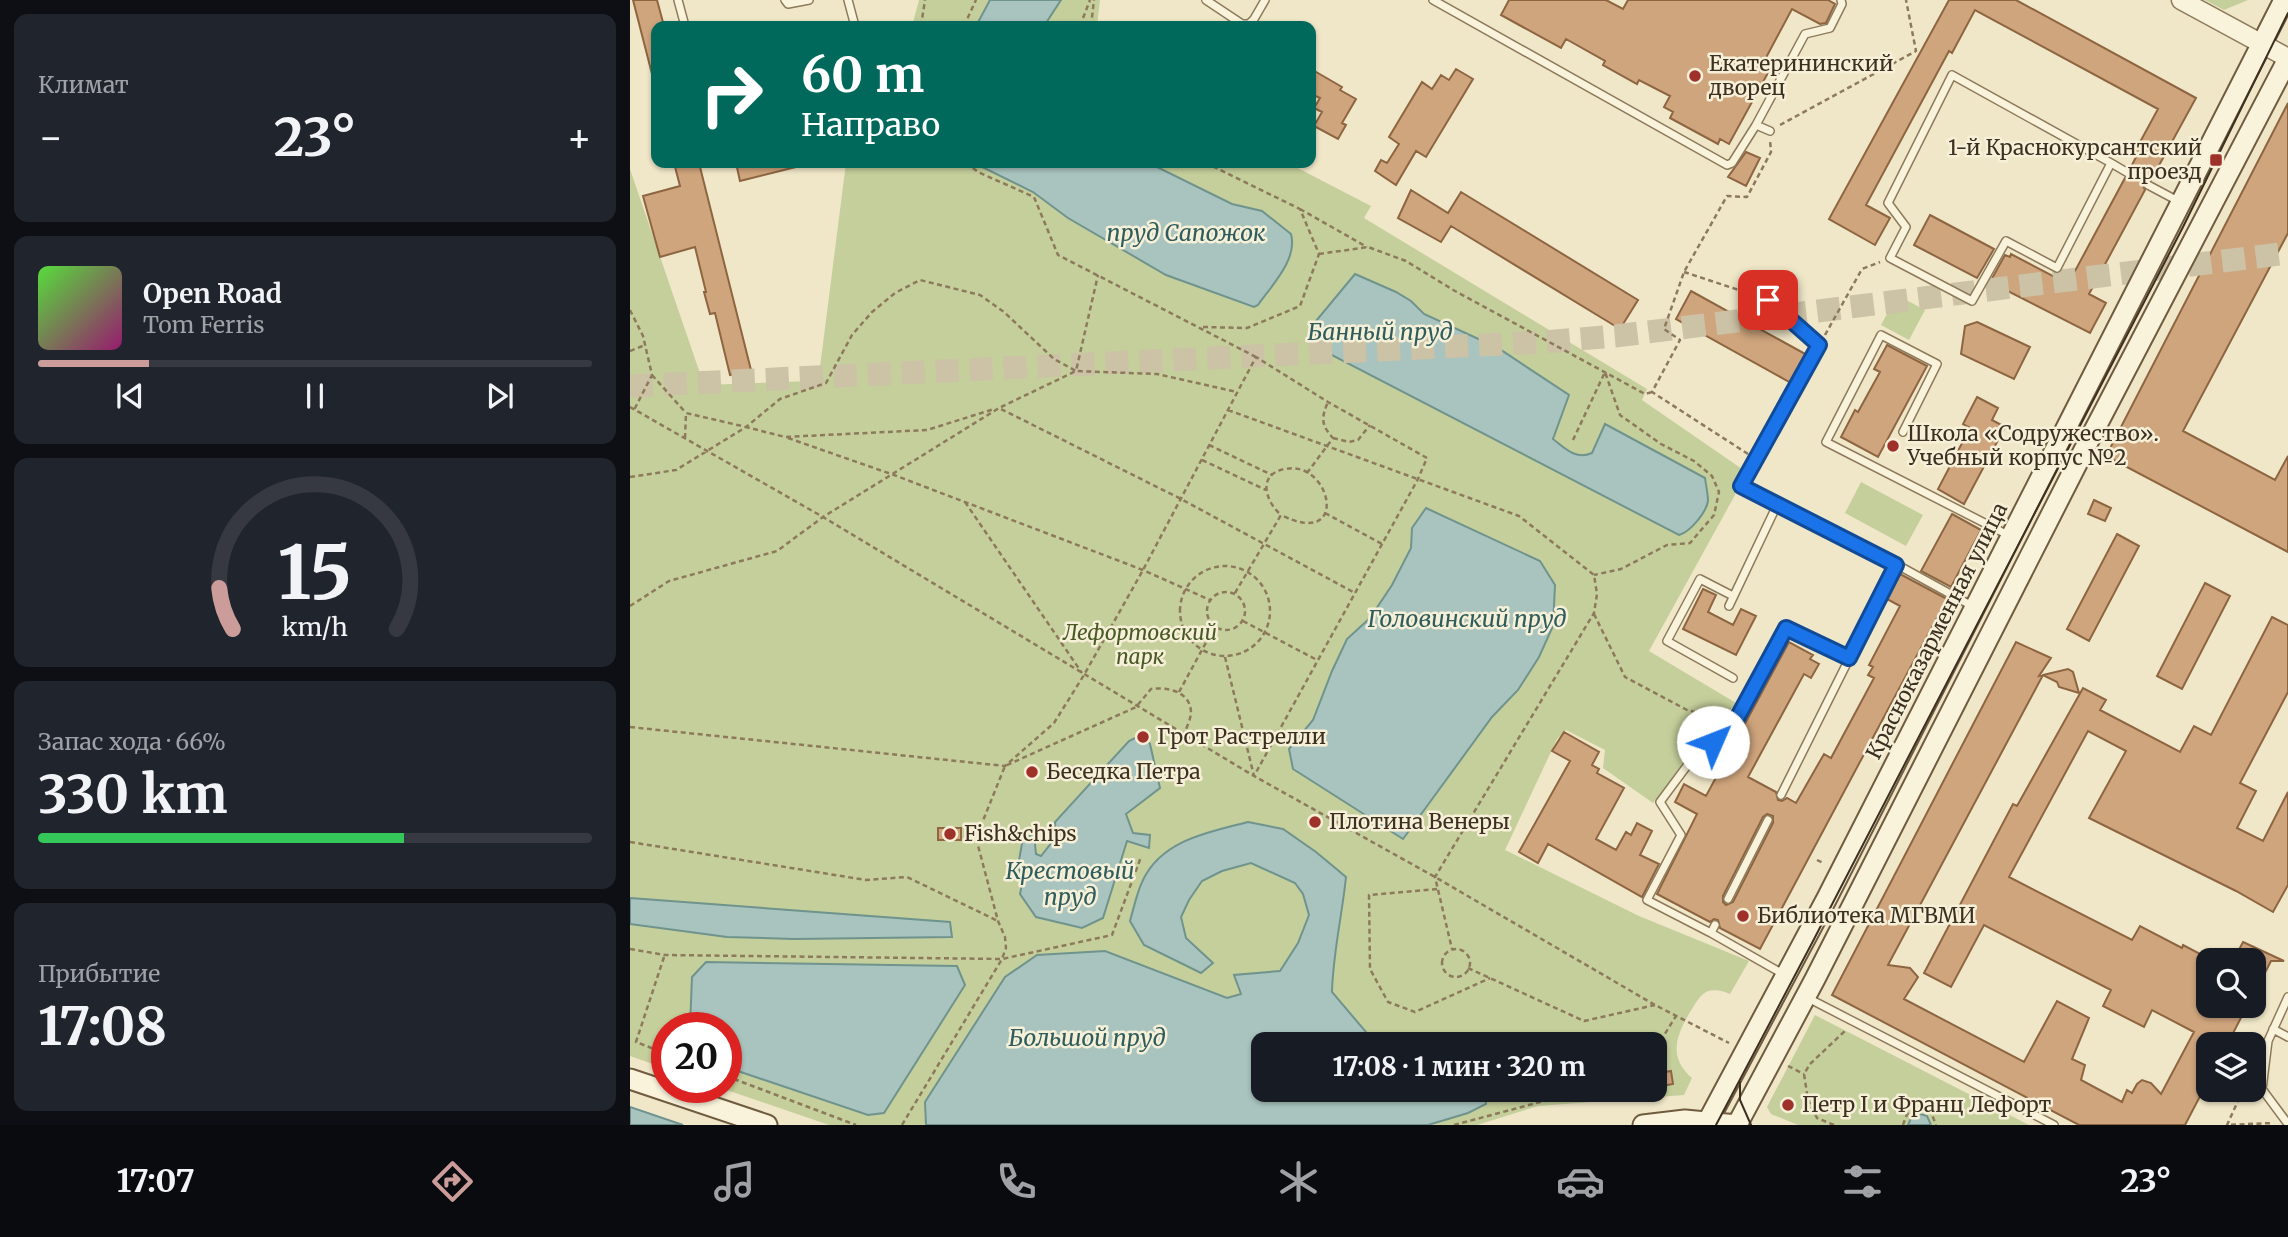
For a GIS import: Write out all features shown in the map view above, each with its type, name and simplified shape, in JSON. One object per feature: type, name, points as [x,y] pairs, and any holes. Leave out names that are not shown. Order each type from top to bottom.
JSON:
[{"type":"main road","name":"Красноказарменная улица","points":[[1707,1123],[1975,608],[2284,0]]},
{"type":"main road","points":[[1643,1125],[1685,1120],[1737,1125],[1806,997],[2086,446],[2288,58]]},
{"type":"main road","points":[[630,1079],[767,1125]]},
{"type":"street","points":[[2181,0],[2288,58]]},
{"type":"lane","points":[[678,0],[684,21]]},
{"type":"lane","points":[[785,0],[792,4],[809,0]]},
{"type":"lane","points":[[848,0],[854,21]]},
{"type":"lane","points":[[1206,0],[1239,21]]},
{"type":"lane","points":[[1253,21],[1265,0]]},
{"type":"lane","points":[[1433,0],[1727,165],[1732,163],[1756,125],[1805,34],[1830,27],[1842,0]]},
{"type":"lane","points":[[2111,163],[2057,268],[2006,241],[1972,301],[1890,258],[1906,227],[1888,203],[1952,75],[2111,163],[2128,173]]},
{"type":"lane","points":[[1756,125],[1770,131]]},
{"type":"lane","points":[[2148,185],[2182,203]]},
{"type":"lane","points":[[1768,300],[1819,345],[1741,486],[1975,608]]},
{"type":"lane","points":[[1903,432],[1937,364],[1881,335],[1826,442],[2010,537]]},
{"type":"lane","points":[[1728,606],[1777,505]]},
{"type":"lane","points":[[1781,795],[1896,565]]},
{"type":"lane","points":[[1733,596],[1700,579],[1667,641],[1733,678]]},
{"type":"lane","points":[[1785,975],[1647,900],[1681,835],[1660,802],[1692,759],[1734,724],[1786,628],[1849,658]]},
{"type":"lane","points":[[1728,899],[1768,820]]},
{"type":"lane","points":[[1711,933],[1715,925]]},
{"type":"lane","points":[[1806,997],[2054,1125]]},
{"type":"lane","points":[[2288,997],[2268,1041],[2262,1089],[2288,1124]]},
{"type":"lane","points":[[2273,1029],[2288,1037]]},
{"type":"path","points":[[922,21],[926,0]]},
{"type":"path","points":[[966,21],[976,0]]},
{"type":"path","points":[[1082,21],[1092,0]]},
{"type":"path","points":[[1091,21],[1092,0]]},
{"type":"path","points":[[1216,168],[1300,209],[1368,247],[1406,261],[1455,291],[1645,394],[1652,392],[1681,340],[1664,328],[1684,272],[1727,196],[1748,197],[1771,152],[1770,131],[1918,52],[1906,0]]},
{"type":"path","points":[[973,168],[1034,197],[1058,255],[1256,356],[1427,458],[1254,776]]},
{"type":"path","points":[[1200,327],[1247,328],[1300,306],[1320,254],[1300,209]]},
{"type":"path","points":[[1320,254],[1368,247]]},
{"type":"path","points":[[1819,345],[1861,269],[1890,258]]},
{"type":"path","points":[[1684,272],[1768,300]]},
{"type":"path","points":[[1076,371],[1098,275]]},
{"type":"path","points":[[630,477],[676,470],[746,427],[780,399],[826,383],[852,335],[872,312],[895,293],[920,280],[980,295],[1004,312],[1054,359],[1076,371]]},
{"type":"path","points":[[630,310],[645,345],[652,375],[686,413],[785,436],[1143,570],[1210,600]]},
{"type":"path","points":[[630,351],[645,345]]},
{"type":"path","points":[[902,1125],[1002,959],[1006,948],[976,838],[1005,766],[1054,723],[1084,675],[1256,356]]},
{"type":"path","points":[[630,606],[669,581],[777,551],[823,517],[999,408],[1076,371],[1157,373],[1237,392]]},
{"type":"path","points":[[1573,440],[1605,372]]},
{"type":"path","points":[[1594,575],[1621,569],[1667,545],[1690,543],[1714,515],[1719,492],[1712,476],[1694,461],[1661,444],[1620,415],[1605,372]]},
{"type":"path","points":[[652,375],[632,408],[823,517],[1254,776],[1655,1005],[1744,1052]]},
{"type":"path","points":[[1652,392],[1756,459]]},
{"type":"path","points":[[1328,401],[1322,416],[1324,428],[1333,438],[1349,442],[1358,440],[1370,425]]},
{"type":"path","points":[[785,436],[927,430],[999,408],[1181,499],[1355,593]]},
{"type":"path","points":[[1228,410],[1519,516],[1594,575],[1597,594],[1594,613],[1435,877],[1452,949]]},
{"type":"path","points":[[685,439],[686,413]]},
{"type":"path","points":[[1307,473],[1333,438]]},
{"type":"path","points":[[1209,445],[1272,475]]},
{"type":"path","points":[[1202,459],[1266,490]]},
{"type":"path","points":[[1285,468],[1307,473],[1316,479],[1327,500],[1325,513],[1320,521],[1306,525],[1281,515],[1271,506],[1266,490],[1272,475],[1285,468]]},
{"type":"path","points":[[964,502],[1084,675]]},
{"type":"path","points":[[1325,513],[1382,544]]},
{"type":"path","points":[[1235,593],[1281,515]]},
{"type":"path","points":[[1236,566],[1249,572],[1262,583],[1269,599],[1270,616],[1265,632],[1255,645],[1241,653],[1225,657],[1203,651],[1189,639],[1181,623],[1179,605],[1185,588],[1194,576],[1214,567],[1236,566]]},
{"type":"path","points":[[1221,592],[1235,593],[1245,605],[1243,621],[1230,629],[1215,626],[1208,614],[1210,600],[1221,592]]},
{"type":"path","points":[[1594,613],[1625,677],[1687,710],[1734,724]]},
{"type":"path","points":[[1243,621],[1318,661]]},
{"type":"path","points":[[1179,692],[1215,626]]},
{"type":"path","points":[[1225,657],[1254,776]]},
{"type":"path","points":[[630,727],[1005,766],[1136,707],[1151,690],[1165,687],[1179,692],[1191,712],[1184,735]]},
{"type":"path","points":[[630,842],[866,880],[906,877],[998,921]]},
{"type":"path","points":[[630,949],[664,955],[1002,959],[1112,935],[1140,858]]},
{"type":"path","points":[[1817,860],[1823,863]]},
{"type":"path","points":[[1438,888],[1369,895],[1370,969],[1388,1002],[1415,1012],[1490,978]]},
{"type":"path","points":[[1463,950],[1469,959],[1468,968],[1460,976],[1449,975],[1442,961],[1447,951],[1463,950]]},
{"type":"path","points":[[636,1042],[664,955]]},
{"type":"path","points":[[1468,968],[1584,1021],[1655,1005]]},
{"type":"path","points":[[1666,1032],[1676,1016]]},
{"type":"path","points":[[1834,1125],[1817,1118],[1808,1100],[1804,1074],[1854,1021]]},
{"type":"path","points":[[630,1041],[651,1048]]},
{"type":"path","points":[[1790,1067],[1804,1074]]},
{"type":"path","points":[[742,1082],[856,1125]]},
{"type":"path","points":[[1454,1125],[1540,1102]]},
{"type":"path","points":[[2238,1102],[2227,1125],[2264,1122],[2288,1124]]},
{"type":"path","points":[[1903,1125],[1907,1114],[1921,1108],[1931,1112],[1936,1125]]},
{"type":"green space","points":[[919,0],[1100,0],[1098,21],[913,21]]},
{"type":"green space","points":[[2205,0],[2248,0],[2224,10]]},
{"type":"green space","name":"Лефортовский парк","points":[[845,168],[1298,168],[1371,206],[1364,218],[1647,389],[1642,400],[1742,469],[1735,495],[1649,651],[1736,703],[1653,803],[1603,768],[1605,750],[1566,730],[1557,739],[1505,850],[1639,916],[1749,961],[1730,994],[1717,990],[1708,991],[1697,1000],[1685,1021],[1678,1038],[1677,1054],[1684,1070],[1692,1078],[1684,1095],[1667,1096],[1667,1032],[1251,1032],[1251,1102],[1591,1102],[1538,1106],[1477,1125],[829,1125],[742,1095],[742,1012],[651,1012],[651,1063],[630,1056],[630,169],[704,385],[811,381],[819,375]]},
{"type":"green space","points":[[1897,295],[1925,310],[1909,340],[1881,325]]},
{"type":"green space","points":[[1861,482],[1923,515],[1906,546],[1845,513]]},
{"type":"green space","points":[[1815,1015],[2029,1125],[1798,1125],[1771,1114],[1767,1107]]},
{"type":"water","points":[[990,0],[1061,0],[1047,21],[979,21]]},
{"type":"water","name":"пруд Сапожок","points":[[984,168],[1159,168],[1232,204],[1262,211],[1291,234],[1291,253],[1276,280],[1254,307],[1166,275],[1068,218],[1033,192]]},
{"type":"water","name":"Банный пруд","points":[[1355,274],[1396,292],[1411,301],[1424,314],[1498,348],[1569,395],[1553,439],[1571,452],[1581,455],[1592,453],[1605,424],[1705,478],[1708,501],[1701,516],[1679,535],[1324,351],[1317,337],[1316,321]]},
{"type":"water","name":"Головинский пруд","points":[[1426,508],[1540,561],[1555,585],[1553,626],[1539,657],[1518,690],[1492,717],[1403,839],[1293,769],[1289,749],[1313,720],[1347,639],[1370,618],[1392,585],[1411,548],[1412,528]]},
{"type":"water","name":"Крестовый пруд","points":[[1137,737],[1146,739],[1150,744],[1160,788],[1126,814],[1133,833],[1150,835],[1149,848],[1127,841],[1103,918],[1082,928],[1036,917],[1020,894],[1023,879],[1018,866],[1023,838],[1034,835],[1036,854],[1041,856],[1056,837],[1055,822],[1129,741]]},
{"type":"water","name":"Большой пруд","points":[[1248,822],[1283,829],[1346,877],[1332,992],[1366,1032],[1251,1032],[1251,1102],[1486,1104],[1468,1113],[1428,1125],[926,1125],[925,1102],[1005,977],[1037,955],[1105,951],[1227,998],[1241,994],[1234,975],[1280,971],[1298,943],[1309,915],[1303,894],[1295,883],[1251,863],[1222,871],[1202,881],[1181,917],[1186,938],[1213,963],[1201,973],[1144,945],[1130,921],[1137,895],[1151,866],[1174,847]]},
{"type":"water","points":[[630,898],[950,922],[952,937],[727,937],[630,924]]},
{"type":"water","name":"Большой пруд","points":[[706,962],[957,966],[965,985],[884,1113],[868,1115],[742,1072],[742,1012],[691,1012],[692,977]]},
{"type":"water","points":[[630,1107],[683,1125],[630,1125]]},
{"type":"water","points":[[1917,1113],[1927,1116],[1931,1125],[1908,1125],[1912,1116]]},
{"type":"building","points":[[633,0],[657,0],[663,21],[651,21],[651,70]]},
{"type":"building","name":"Екатерининский дворец","points":[[1509,0],[1606,0],[1623,9],[1628,0],[1828,0],[1835,4],[1826,23],[1820,24],[1792,9],[1761,67],[1769,71],[1729,144],[1720,139],[1718,144],[1670,118],[1673,112],[1664,107],[1670,96],[1639,80],[1637,84],[1603,65],[1605,61],[1566,39],[1561,48],[1501,15]]},
{"type":"building","points":[[1949,0],[2016,0],[2196,98],[2151,180],[2142,183],[2145,190],[2089,294],[2106,303],[2090,333],[1990,282],[2005,255],[2010,257],[2011,254],[2068,284],[2125,178],[2130,179],[2134,175],[2131,167],[2136,157],[2133,155],[2158,109],[1975,10],[1952,53],[1949,51],[1866,205],[1890,218],[1875,245],[1829,219]]},
{"type":"building","points":[[1456,69],[1473,79],[1426,157],[1416,151],[1396,185],[1375,171],[1381,160],[1387,163],[1399,144],[1389,137],[1422,82],[1432,89],[1441,75],[1449,80]]},
{"type":"building","points":[[1316,72],[1356,99],[1342,123],[1346,125],[1338,139],[1316,127],[1322,112],[1316,109],[1320,98],[1316,96]]},
{"type":"building","points":[[2288,103],[2288,233],[2183,431],[2275,480],[2288,456],[2288,552],[2106,456]]},
{"type":"building","points":[[1746,152],[1760,158],[1746,186],[1728,177]]},
{"type":"building","points":[[675,168],[700,168],[751,370],[730,375],[715,313],[710,314],[695,247],[660,257],[643,196],[680,186]]},
{"type":"building","points":[[737,168],[792,168],[740,181]]},
{"type":"building","points":[[1411,190],[1448,213],[1461,192],[1638,300],[1620,329],[1451,226],[1441,242],[1398,218]]},
{"type":"building","points":[[1930,215],[1994,249],[1977,278],[1914,245]]},
{"type":"building","points":[[1691,291],[1807,355],[1791,383],[1676,319]]},
{"type":"building","points":[[1977,322],[2030,347],[2014,379],[1961,354],[1965,326]]},
{"type":"building","points":[[1887,345],[1927,366],[1878,457],[1841,437],[1880,372],[1874,369]]},
{"type":"building","points":[[1977,397],[1998,408],[1992,420],[2005,427],[1964,504],[1938,489],[1970,428],[1963,424]]},
{"type":"building","points":[[2094,500],[2111,508],[2105,521],[2088,514]]},
{"type":"building","points":[[1952,514],[1981,530],[1951,587],[1921,571]]},
{"type":"building","points":[[2117,534],[2139,546],[2089,641],[2067,629]]},
{"type":"building","points":[[1900,574],[1947,599],[1760,949],[1720,928],[1718,920],[1710,922],[1657,894],[1697,814],[1675,802],[1684,784],[1706,796],[1789,642],[1813,655],[1810,659],[1819,664],[1811,678],[1804,674],[1748,777],[1776,792],[1778,800],[1787,798],[1796,803],[1824,754],[1831,758],[1874,678],[1868,675],[1873,667],[1869,665],[1900,606],[1887,599]],"holes":[[[1767,814],[1773,816],[1773,823],[1733,902],[1726,905],[1723,896],[1763,817]]]},
{"type":"building","points":[[2205,583],[2230,596],[2182,689],[2157,676]]},
{"type":"building","points":[[1703,589],[1716,595],[1708,612],[1733,625],[1741,609],[1756,616],[1736,655],[1683,629]]},
{"type":"building","points":[[2272,617],[2288,625],[2288,692],[2240,783],[2256,791],[2237,828],[2263,841],[2288,792],[2288,885],[2273,912],[2089,818],[2126,751],[2088,731],[2009,877],[2132,940],[2140,926],[2182,948],[2183,945],[2196,952],[2196,1018],[2241,1018],[2234,1032],[2196,1032],[2197,1102],[2185,1125],[2079,1125],[1832,995],[2016,642],[2051,658],[2039,676],[2043,675],[1888,965],[1910,968],[1918,977],[1904,999],[2024,1062],[2057,1001],[2089,1018],[2072,1059],[2085,1065],[2081,1080],[2122,1102],[2127,1090],[2132,1093],[2142,1080],[2151,1083],[2161,1094],[2194,1032],[2152,1010],[2144,1027],[2103,1006],[2111,990],[1984,925],[1951,987],[1924,973],[2013,804],[2017,806],[2083,688],[2106,700],[2100,710],[2180,752],[2194,726],[2211,735]]},
{"type":"building","points":[[2068,669],[2073,672],[2079,693],[2059,687],[2057,682],[2043,675]]},
{"type":"building","points":[[1564,732],[1599,752],[1592,765],[1599,769],[1597,773],[1624,788],[1596,839],[1616,850],[1626,832],[1631,835],[1637,823],[1652,831],[1640,855],[1659,864],[1642,897],[1548,844],[1538,863],[1519,852],[1570,761],[1552,751]]},
{"type":"building","name":"Fish&chips","points":[[938,828],[961,828],[961,840],[938,840]]},
{"type":"building","points":[[2243,942],[2256,948],[2240,948]]},
{"type":"building","points":[[2266,953],[2284,961],[2271,961],[2266,971]]},
{"type":"building","points":[[1671,1071],[1673,1084],[1667,1085],[1667,1072]]},
{"type":"tunnel","points":[[630,386],[1544,342],[1615,336],[2288,253]]},
{"type":"tram line","points":[[1716,1125],[2183,227],[2288,13]]},
{"type":"tram line","points":[[1740,1082],[1740,1100],[1751,1125]]},
{"type":"place","name":"Екатерининский дворец","points":[[1695,76]]},
{"type":"place","name":"1-й Краснокурсантский проезд","points":[[2216,160]]},
{"type":"place","name":"Школа «Содружество». Учебный корпус №2","points":[[1893,446]]},
{"type":"place","name":"Грот Растрелли","points":[[1143,737]]},
{"type":"place","name":"Беседка Петра","points":[[1032,772]]},
{"type":"place","name":"Плотина Венеры","points":[[1315,822]]},
{"type":"place","name":"Fish&chips","points":[[950,834]]},
{"type":"place","name":"Библиотека МГВМИ","points":[[1743,916]]},
{"type":"place","name":"Петр I и Франц Лефорт","points":[[1788,1105]]},
{"type":"route","points":[[1713,742],[1734,724],[1786,628],[1849,658],[1896,565],[1741,486],[1819,345],[1768,300]]}]
